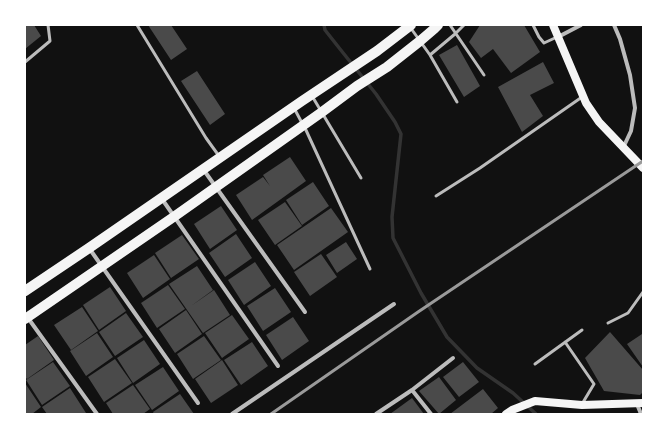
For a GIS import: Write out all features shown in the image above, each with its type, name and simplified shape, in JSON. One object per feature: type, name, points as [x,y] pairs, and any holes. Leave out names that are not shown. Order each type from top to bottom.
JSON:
[{"type":"main road","points":[[26,318],[102,267],[386,67],[438,25]]},
{"type":"main road","points":[[552,25],[586,103],[599,122],[643,168]]},
{"type":"main road","points":[[25,291],[377,51],[410,26]]},
{"type":"main road","points":[[509,412],[535,401],[582,405],[640,404]]},
{"type":"street","points":[[557,37],[580,25]]},
{"type":"street","points":[[614,25],[620,39],[630,75],[635,108],[630,131],[623,148]]},
{"type":"street","points":[[203,169],[305,312]]},
{"type":"street","points":[[162,198],[278,366]]},
{"type":"street","points":[[89,248],[198,403]]},
{"type":"street","points":[[232,414],[394,304]]},
{"type":"street","points":[[26,318],[97,414]]},
{"type":"street","points":[[376,414],[412,390],[453,358]]},
{"type":"street","points":[[412,390],[431,414]]},
{"type":"street","points":[[640,404],[642,414]]},
{"type":"lane","points":[[25,62],[50,41],[48,25]]},
{"type":"lane","points":[[137,25],[206,138],[220,157]]},
{"type":"lane","points":[[450,25],[484,75]]},
{"type":"lane","points":[[430,55],[464,25]]},
{"type":"lane","points":[[533,25],[544,43],[557,37]]},
{"type":"lane","points":[[410,26],[430,55],[457,102]]},
{"type":"lane","points":[[311,95],[361,178]]},
{"type":"lane","points":[[436,196],[480,168],[583,96]]},
{"type":"lane","points":[[293,107],[304,125],[370,270]]},
{"type":"lane","points":[[608,323],[628,312],[643,292]]},
{"type":"lane","points":[[534,364],[582,330]]},
{"type":"lane","points":[[564,342],[594,384],[582,405]]},
{"type":"building","points":[[25,25],[34,25],[41,36],[25,49]]},
{"type":"building","points":[[148,25],[171,25],[187,49],[171,60]]},
{"type":"building","points":[[480,25],[524,25],[540,52],[511,73],[493,49],[481,58],[469,42]]},
{"type":"building","points":[[457,45],[480,86],[464,97],[439,55]]},
{"type":"building","points":[[543,62],[554,83],[530,95],[543,116],[522,132],[498,87]]},
{"type":"building","points":[[197,71],[225,114],[210,125],[181,81]]},
{"type":"building","points":[[290,157],[306,181],[252,220],[236,195],[263,177],[270,186],[263,175]]},
{"type":"building","points":[[313,182],[329,206],[302,225],[286,200]]},
{"type":"building","points":[[285,202],[302,226],[275,245],[258,220]]},
{"type":"building","points":[[221,206],[237,230],[210,249],[194,224]]},
{"type":"building","points":[[331,208],[348,232],[294,270],[277,245]]},
{"type":"building","points":[[236,234],[252,258],[225,277],[209,253]]},
{"type":"building","points":[[182,235],[199,259],[171,278],[155,253]]},
{"type":"building","points":[[346,242],[357,259],[337,273],[326,255]]},
{"type":"building","points":[[321,254],[337,277],[310,296],[294,272]]},
{"type":"building","points":[[154,255],[170,279],[143,298],[127,273]]},
{"type":"building","points":[[255,262],[271,286],[244,305],[228,280]]},
{"type":"building","points":[[197,266],[213,290],[191,306],[214,290],[230,315],[203,333],[169,284]]},
{"type":"building","points":[[168,285],[185,309],[157,328],[141,303]]},
{"type":"building","points":[[110,287],[126,311],[99,330],[83,305]]},
{"type":"building","points":[[275,288],[291,312],[263,331],[247,306]]},
{"type":"building","points":[[82,307],[98,331],[71,350],[54,325]]},
{"type":"building","points":[[186,310],[202,334],[175,353],[159,329]]},
{"type":"building","points":[[126,313],[143,337],[115,356],[99,332]]},
{"type":"building","points":[[232,315],[249,339],[222,358],[205,333]]},
{"type":"building","points":[[293,317],[309,341],[282,360],[266,335]]},
{"type":"building","points":[[610,332],[643,370],[643,392],[640,395],[604,391],[585,358]]},
{"type":"building","points":[[97,333],[113,357],[86,376],[70,351]]},
{"type":"building","points":[[642,334],[643,336],[643,367],[627,344]]},
{"type":"building","points":[[38,336],[54,360],[27,379],[25,377],[25,345]]},
{"type":"building","points":[[204,336],[221,360],[193,379],[177,354]]},
{"type":"building","points":[[144,340],[160,364],[133,383],[117,358]]},
{"type":"building","points":[[252,342],[268,366],[241,385],[224,360]]},
{"type":"building","points":[[115,359],[132,383],[104,402],[88,377]]},
{"type":"building","points":[[222,360],[238,385],[211,403],[195,379]]},
{"type":"building","points":[[53,362],[70,386],[42,405],[26,380]]},
{"type":"building","points":[[463,362],[479,382],[459,397],[443,377]]},
{"type":"building","points":[[163,367],[179,391],[152,410],[135,385]]},
{"type":"building","points":[[439,377],[456,400],[439,414],[419,391]]},
{"type":"building","points":[[25,383],[41,407],[32,414],[25,414]]},
{"type":"building","points":[[133,385],[150,409],[143,414],[113,414],[106,403]]},
{"type":"building","points":[[70,388],[86,413],[47,414],[42,407]]},
{"type":"building","points":[[483,389],[498,408],[491,414],[450,414]]},
{"type":"building","points":[[180,394],[194,414],[154,414],[153,412]]},
{"type":"building","points":[[412,398],[424,414],[390,414]]},
{"type":"waterway","points":[[324,25],[325,30],[376,94],[395,122],[401,134],[392,217],[393,238],[421,293],[447,337],[477,368],[513,393],[536,414]]},
{"type":"railway","points":[[271,414],[418,312],[643,161]]}]
